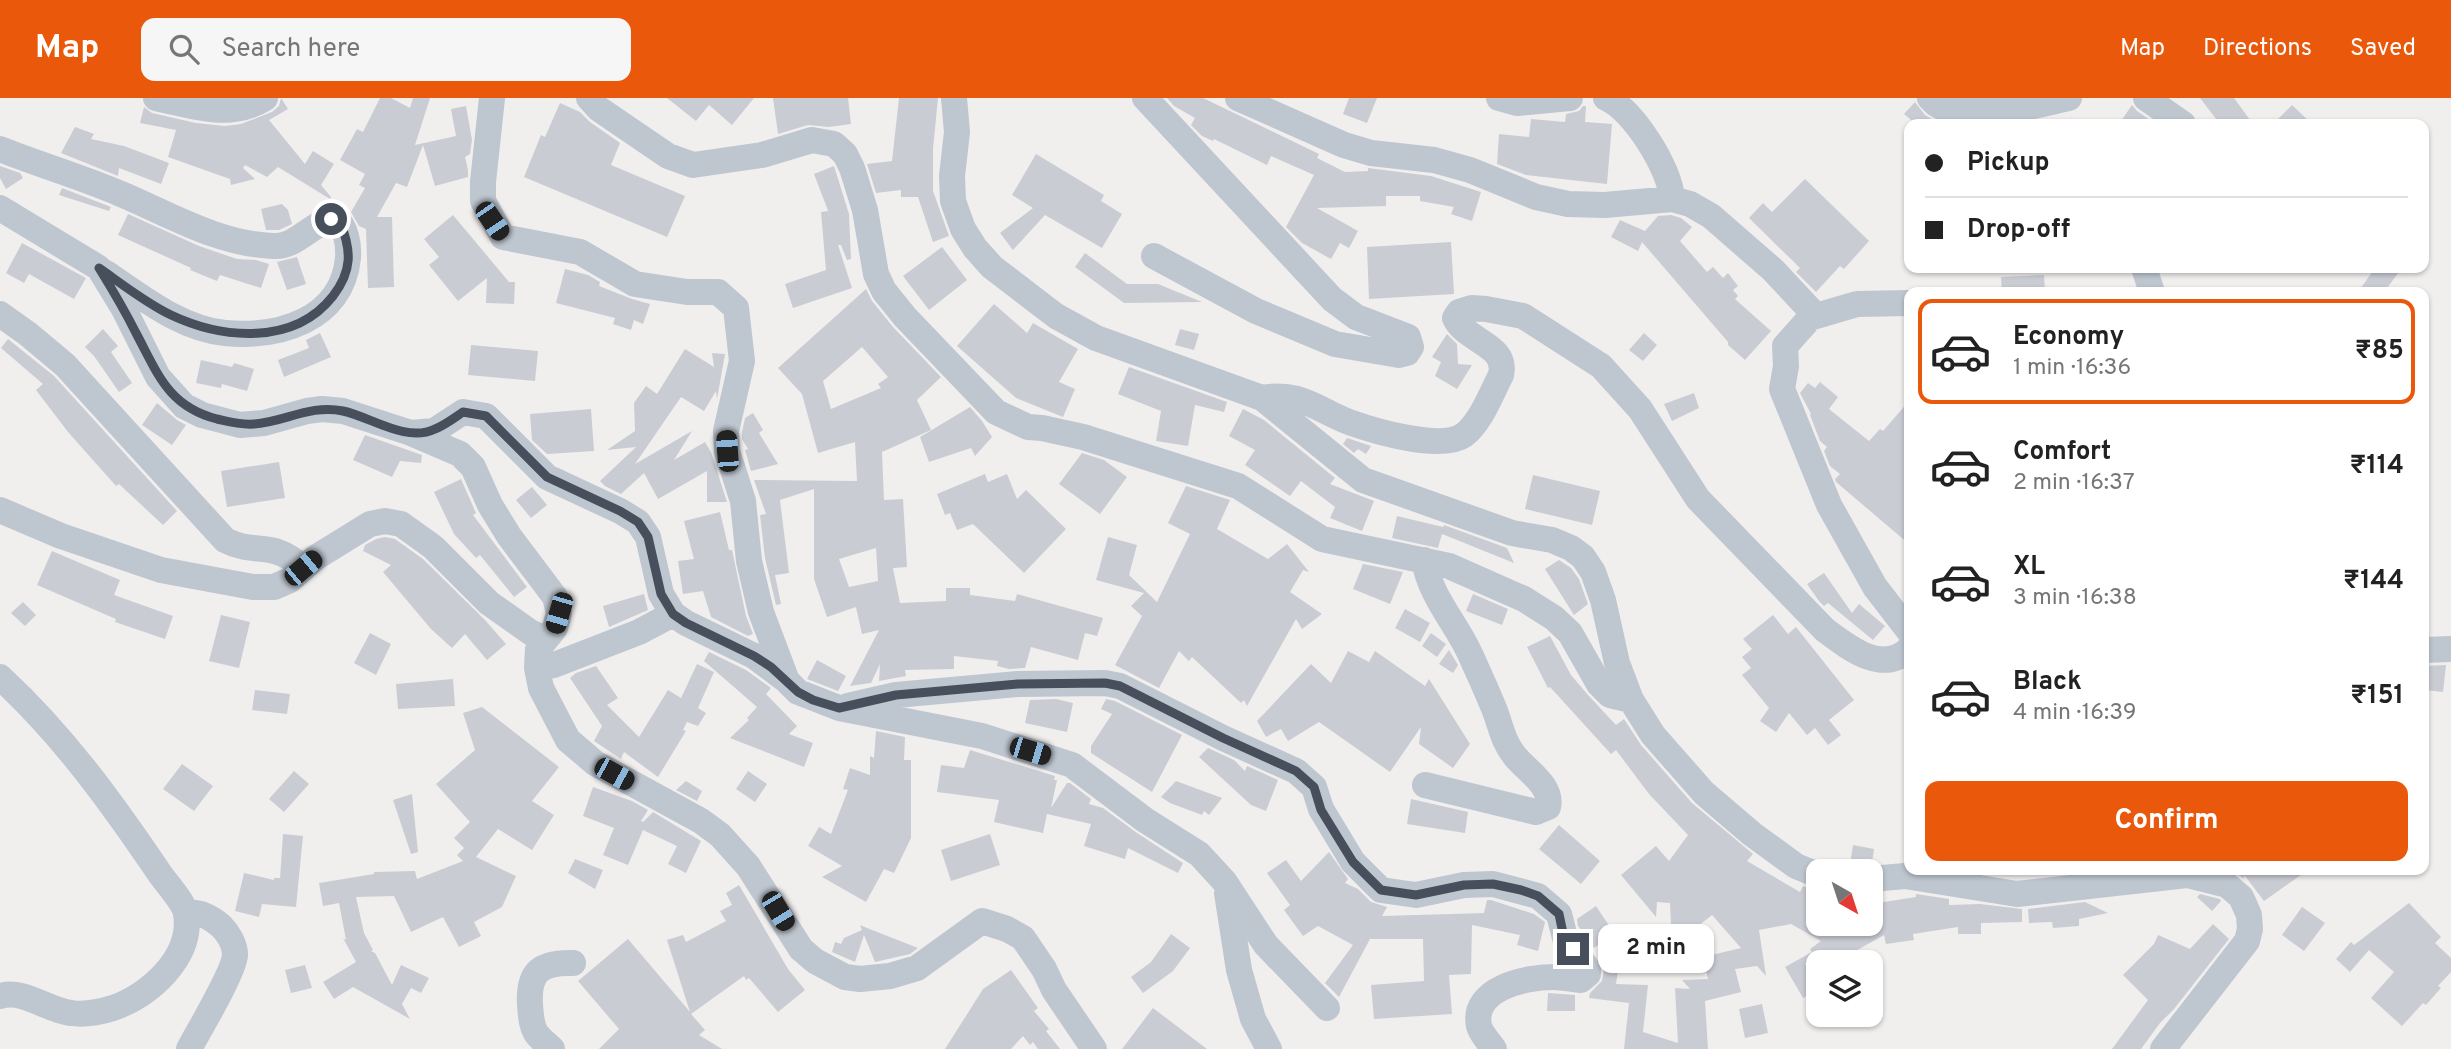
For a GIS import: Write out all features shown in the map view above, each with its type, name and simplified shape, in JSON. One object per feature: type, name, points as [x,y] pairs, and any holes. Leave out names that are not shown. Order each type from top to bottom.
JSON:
[{"type":"street","points":[[156,98],[220,111],[247,108],[265,98]]},
{"type":"street","points":[[492,98],[483,201],[503,237],[580,251],[635,284],[687,292],[718,292],[736,308],[742,361],[726,431],[727,451],[743,501],[749,561],[761,612],[787,681]]},
{"type":"street","points":[[589,98],[600,109],[668,156],[693,165],[762,155],[812,140],[834,145],[845,153],[852,167],[865,210],[876,274],[884,291],[905,317],[996,412],[1028,427],[1083,437],[1238,486],[1322,539],[1449,566],[1511,594],[1555,618],[1576,642],[1599,684],[1610,695],[1631,700]]},
{"type":"street","points":[[954,98],[957,132],[951,176],[953,201],[963,229],[992,267],[1056,316],[1096,338],[1262,398],[1363,480],[1512,533],[1552,540],[1583,556],[1593,572],[1617,663],[1631,700],[1653,735],[1704,793],[1752,834],[1796,866],[1806,870]]},
{"type":"street","points":[[1145,98],[1332,299],[1356,317],[1408,337],[1411,347],[1407,353],[1399,355],[1335,344],[1256,311],[1154,256]]},
{"type":"street","points":[[1237,98],[1343,145],[1371,153],[1470,170],[1536,197],[1568,204],[1605,205],[1672,199],[1690,204],[1710,216],[1773,270],[1816,316]]},
{"type":"street","points":[[1499,98],[1517,103],[1570,98]]},
{"type":"street","points":[[1606,98],[1629,116],[1657,155],[1669,179],[1672,199]]},
{"type":"street","points":[[1944,100],[1994,109],[2026,108],[2069,98]]},
{"type":"street","points":[[1944,100],[1965,119]]},
{"type":"street","points":[[2153,101],[2176,119]]},
{"type":"street","points":[[0,149],[120,193],[208,234],[272,247],[285,246],[321,224],[335,219],[340,222],[346,237],[349,253],[346,275],[325,306],[305,321],[271,333],[223,333],[168,314],[0,208]]},
{"type":"street","points":[[99,268],[124,309],[158,377],[184,406],[202,415],[240,425],[264,423],[307,411],[343,411],[411,433],[460,454],[473,467],[490,505],[509,536],[555,597],[559,613],[555,628],[538,649],[537,668],[541,688],[568,740],[595,763],[701,821],[720,835],[748,866],[801,948],[815,961],[845,977],[883,978],[917,968],[982,921],[1023,938],[1094,1049]]},
{"type":"street","points":[[1904,303],[1857,304],[1810,318],[1786,346],[1782,389],[1829,505],[1875,586],[1904,624]]},
{"type":"street","points":[[1262,398],[1290,396],[1348,422],[1370,428],[1422,441],[1437,443],[1453,440],[1471,429],[1501,375],[1503,366],[1494,349],[1468,335],[1459,327],[1455,318],[1459,312],[1472,308],[1522,316],[1601,366],[1640,409],[1698,499],[1825,630],[1847,647],[1884,661],[1904,653]]},
{"type":"street","points":[[3,321],[65,365],[225,540],[234,545],[279,551],[303,568]]},
{"type":"street","points":[[411,433],[434,430],[463,412],[486,416],[547,477],[620,511],[644,528],[661,594],[673,614],[754,656],[806,696],[839,708],[982,736],[1072,765],[1145,820],[1199,854],[1224,881],[1266,945],[1327,1008]]},
{"type":"street","points":[[0,510],[61,536],[161,570],[231,584],[274,587],[290,580],[344,539],[370,524],[385,521],[401,524],[433,547],[489,603],[544,639]]},
{"type":"street","points":[[1424,560],[1433,592],[1470,653],[1496,714],[1502,736],[1515,756],[1544,786],[1550,801],[1548,807],[1536,812],[1425,785]]},
{"type":"street","points":[[537,668],[554,665],[639,632],[673,614]]},
{"type":"street","points":[[2429,650],[2451,649]]},
{"type":"street","points":[[0,677],[73,752],[127,825],[186,913],[185,936],[174,961],[154,985],[131,1000],[112,1008],[70,1013],[14,993],[0,996]]},
{"type":"street","points":[[839,708],[896,695],[1018,684],[1105,683],[1120,686],[1296,771],[1314,787],[1321,810],[1353,862],[1381,890],[1416,895],[1464,885],[1493,884],[1538,896],[1559,914],[1564,938],[1588,969],[1588,974],[1581,980],[1556,976],[1523,980],[1507,985],[1491,995],[1479,1014],[1479,1024],[1494,1049]]},
{"type":"street","points":[[1883,877],[1905,876],[2017,894],[2187,875],[2227,885],[2241,897],[2249,915],[2247,941],[2163,1049]]},
{"type":"street","points":[[1224,881],[1239,970],[1254,1019],[1269,1049]]},
{"type":"street","points":[[186,913],[200,913],[212,918],[229,934],[235,954],[230,970],[190,1049]]},
{"type":"street","points":[[552,1049],[536,1033],[531,1020],[530,996],[533,977],[542,967],[555,962],[573,963]]},
{"type":"building","points":[[281,98],[288,109],[269,120],[305,164],[313,151],[334,164],[321,185],[330,199],[278,167],[267,177],[245,165],[243,168],[255,179],[231,185],[230,179],[168,157],[176,130],[140,123],[144,107],[152,113],[196,123],[225,126],[241,124],[272,112],[279,106]]},
{"type":"building","points":[[380,98],[391,98],[410,108],[413,98],[430,98],[415,145],[456,136],[451,109],[466,106],[472,140],[470,154],[465,157],[468,177],[435,186],[423,145],[407,187],[396,183],[377,217],[392,217],[394,287],[368,288],[366,229],[359,226],[351,212],[365,188],[359,185],[365,174],[340,160],[357,129],[363,132]]},
{"type":"building","points":[[667,98],[754,98],[732,125],[709,105],[696,121]]},
{"type":"building","points":[[773,98],[848,98],[851,124],[829,127],[808,125],[778,134]]},
{"type":"building","points":[[899,98],[938,98],[933,149],[933,191],[949,236],[933,242],[918,197],[901,197],[901,190],[876,193],[867,164],[892,161]]},
{"type":"building","points":[[1167,98],[1203,98],[1319,154],[1317,158],[1345,172],[1368,171],[1368,168],[1431,176],[1481,192],[1472,221],[1451,214],[1454,207],[1420,201],[1420,196],[1386,196],[1386,206],[1317,208],[1358,231],[1349,248],[1340,243],[1331,259],[1302,243],[1286,227],[1314,175],[1271,156],[1267,165],[1214,139],[1213,141],[1202,136],[1191,125],[1195,118],[1174,106]]},
{"type":"building","points":[[1349,98],[1377,98],[1367,123],[1343,114]]},
{"type":"building","points":[[2200,98],[2234,98],[2249,119],[2216,119]]},
{"type":"building","points":[[1915,102],[1932,119],[1910,119],[1904,114]]},
{"type":"building","points":[[560,103],[580,112],[620,143],[611,165],[685,196],[667,237],[524,177],[541,135],[545,137]]},
{"type":"building","points":[[2132,105],[2149,119],[2122,119]]},
{"type":"building","points":[[2292,105],[2307,119],[2278,119]]},
{"type":"building","points":[[1586,106],[1585,122],[1612,124],[1607,184],[1526,175],[1497,164],[1499,134],[1529,137],[1531,119],[1565,122],[1566,114],[1579,111]]},
{"type":"building","points":[[75,127],[94,134],[91,139],[124,146],[169,163],[161,184],[119,168],[118,176],[61,153]]},
{"type":"building","points":[[1036,154],[1104,195],[1101,201],[1122,214],[1102,248],[1045,215],[1013,250],[1000,233],[1033,208],[1012,195]]},
{"type":"building","points":[[0,166],[20,173],[23,178],[6,189],[0,178]]},
{"type":"building","points":[[834,166],[849,214],[851,259],[847,260],[841,245],[838,245],[852,288],[793,308],[785,284],[826,270],[821,212],[828,211],[832,221],[814,174]]},
{"type":"building","points":[[1805,179],[1869,241],[1844,269],[1840,266],[1816,292],[1796,272],[1800,268],[1749,218],[1763,203],[1772,212]]},
{"type":"building","points":[[62,188],[111,207],[109,211],[59,195]]},
{"type":"building","points":[[282,204],[288,210],[292,224],[279,230],[266,230],[261,209]]},
{"type":"building","points":[[128,214],[199,246],[237,259],[269,264],[261,288],[220,275],[217,281],[118,235]]},
{"type":"building","points":[[453,215],[509,282],[515,282],[514,304],[486,303],[487,278],[458,301],[429,265],[439,257],[424,239]]},
{"type":"building","points":[[1671,215],[1681,218],[1692,227],[1680,241],[1707,272],[1713,267],[1723,278],[1728,273],[1738,286],[1733,290],[1738,296],[1735,299],[1771,331],[1745,360],[1728,345],[1642,242],[1638,251],[1611,237],[1620,220],[1645,231],[1658,216]]},
{"type":"building","points":[[1451,242],[1454,294],[1369,299],[1367,247]]},
{"type":"building","points":[[22,243],[86,278],[74,299],[29,274],[24,283],[6,273]]},
{"type":"building","points":[[942,247],[967,280],[929,310],[903,276]]},
{"type":"building","points":[[1085,253],[1127,284],[1158,284],[1202,302],[1124,303],[1075,267]]},
{"type":"building","points":[[297,257],[306,284],[287,290],[277,262]]},
{"type":"building","points":[[565,269],[588,275],[600,282],[599,286],[650,304],[643,324],[634,320],[631,330],[613,324],[615,318],[556,303]]},
{"type":"building","points":[[2371,273],[2398,273],[2388,287],[2362,287]]},
{"type":"building","points":[[2044,275],[2045,287],[2002,287],[2001,277]]},
{"type":"building","points":[[866,289],[893,327],[941,377],[917,400],[931,430],[882,452],[884,500],[903,499],[907,567],[893,568],[900,603],[946,601],[946,588],[970,588],[970,595],[1015,601],[1017,594],[1103,618],[1097,636],[1085,633],[1078,660],[1031,647],[1025,668],[1009,669],[997,666],[998,661],[954,656],[954,669],[905,670],[906,676],[879,681],[880,664],[871,683],[850,686],[879,630],[862,634],[856,607],[827,617],[814,579],[814,489],[780,500],[789,573],[775,575],[781,604],[776,605],[765,558],[760,515],[766,514],[754,480],[857,481],[855,442],[818,453],[802,394],[778,368]],"holes":[[[862,347],[888,377],[878,384],[881,388],[831,409],[823,381]],[[876,548],[878,581],[849,587],[839,559]]]},
{"type":"building","points":[[994,304],[1027,333],[1033,323],[1078,349],[1059,382],[1075,389],[1063,417],[1016,398],[957,346]]},
{"type":"building","points":[[103,329],[118,346],[111,352],[132,383],[119,392],[85,347]]},
{"type":"building","points":[[1180,329],[1199,334],[1194,350],[1175,345]]},
{"type":"building","points":[[320,333],[331,357],[284,377],[278,360],[309,348],[306,340]]},
{"type":"building","points":[[1644,333],[1657,345],[1643,361],[1629,350]]},
{"type":"building","points":[[1447,334],[1457,344],[1458,364],[1472,365],[1457,389],[1435,376],[1441,362],[1432,357]]},
{"type":"building","points":[[8,339],[54,376],[177,511],[163,525],[119,484],[116,486],[68,432],[36,390],[43,384],[1,348]]},
{"type":"building","points":[[471,345],[538,351],[535,381],[468,375]]},
{"type":"building","points":[[685,349],[714,367],[712,353],[725,354],[717,399],[716,391],[704,411],[681,397],[635,464],[692,431],[674,460],[705,442],[711,452],[727,502],[707,502],[707,471],[658,499],[644,473],[621,494],[600,481],[636,447],[607,450],[635,431],[634,403],[646,386],[657,394]]},
{"type":"building","points":[[201,360],[232,367],[234,363],[254,369],[247,391],[222,384],[221,388],[196,383]]},
{"type":"building","points":[[1129,367],[1227,402],[1224,412],[1195,405],[1188,446],[1156,441],[1161,411],[1118,394]]},
{"type":"building","points":[[1820,382],[1838,397],[1829,409],[1869,441],[1880,429],[1883,431],[1904,407],[1904,540],[1836,482],[1835,479],[1840,474],[1830,466],[1824,451],[1827,447],[1820,441],[1800,393],[1808,383],[1815,388]]},
{"type":"building","points":[[1694,393],[1699,408],[1672,421],[1664,404]]},
{"type":"building","points":[[157,403],[186,425],[172,445],[142,425]]},
{"type":"building","points":[[970,407],[992,437],[975,456],[971,448],[929,462],[920,437]]},
{"type":"building","points":[[591,409],[594,451],[547,454],[532,440],[530,414]]},
{"type":"building","points":[[1243,409],[1264,420],[1335,478],[1330,484],[1374,501],[1362,531],[1330,518],[1335,507],[1301,481],[1290,496],[1245,465],[1255,450],[1229,436]]},
{"type":"building","points":[[753,413],[763,430],[759,433],[778,464],[751,471],[742,432],[745,418]]},
{"type":"building","points":[[365,435],[422,455],[421,463],[400,461],[392,477],[353,460]]},
{"type":"building","points":[[1347,438],[1371,446],[1366,454],[1358,449],[1354,453],[1343,444]]},
{"type":"building","points":[[1082,453],[1104,460],[1127,477],[1100,514],[1059,484]]},
{"type":"building","points":[[279,462],[285,498],[227,507],[221,471]]},
{"type":"building","points":[[985,474],[988,482],[1007,474],[1017,499],[1026,490],[1066,529],[1024,573],[973,524],[957,530],[950,513],[945,515],[937,494]]},
{"type":"building","points":[[1533,475],[1600,491],[1592,525],[1525,509]]},
{"type":"building","points":[[461,479],[476,513],[473,515],[527,587],[514,597],[480,555],[476,558],[454,534],[434,492]]},
{"type":"building","points":[[1186,486],[1230,500],[1217,529],[1268,559],[1287,544],[1309,572],[1303,570],[1290,592],[1322,614],[1302,629],[1296,619],[1247,706],[1244,700],[1241,703],[1192,657],[1189,661],[1179,651],[1159,688],[1115,665],[1142,616],[1131,606],[1144,593],[1096,580],[1108,537],[1137,545],[1129,575],[1157,602],[1190,534],[1168,523]]},
{"type":"building","points":[[532,487],[547,505],[531,518],[516,500]]},
{"type":"building","points":[[720,512],[753,634],[748,636],[711,617],[703,591],[683,594],[678,561],[694,559],[684,521]]},
{"type":"building","points":[[1397,516],[1443,527],[1444,525],[1507,548],[1514,563],[1442,534],[1438,548],[1392,538]]},
{"type":"building","points":[[385,537],[395,539],[423,559],[506,644],[487,660],[465,634],[452,648],[431,629],[383,572],[391,565],[363,551],[365,545]]},
{"type":"building","points":[[52,551],[120,580],[114,595],[173,616],[165,639],[115,622],[116,619],[37,585]]},
{"type":"building","points":[[1559,560],[1571,568],[1579,579],[1588,604],[1574,615],[1545,569]]},
{"type":"building","points":[[1363,564],[1403,572],[1390,604],[1353,589]]},
{"type":"building","points":[[1824,573],[1852,613],[1859,604],[1885,626],[1873,640],[1828,603],[1824,606],[1819,601],[1807,584]]},
{"type":"building","points":[[644,594],[648,610],[609,627],[603,606]]},
{"type":"building","points":[[1473,594],[1508,609],[1502,625],[1466,611]]},
{"type":"building","points":[[23,602],[36,615],[25,626],[11,613]]},
{"type":"building","points":[[1405,609],[1430,623],[1420,642],[1395,628]]},
{"type":"building","points":[[221,615],[250,622],[239,668],[209,661]]},
{"type":"building","points":[[1773,615],[1788,634],[1796,627],[1854,700],[1829,720],[1841,735],[1828,745],[1815,728],[1807,735],[1789,713],[1776,732],[1760,721],[1769,708],[1742,675],[1751,668],[1742,657],[1752,649],[1743,639]]},
{"type":"building","points":[[370,633],[391,644],[376,675],[354,663]]},
{"type":"building","points":[[1431,633],[1446,644],[1437,657],[1422,646]]},
{"type":"building","points":[[1550,636],[1571,675],[1588,695],[1616,725],[1624,719],[1641,745],[1692,803],[1753,854],[1747,861],[1800,892],[1803,886],[1806,887],[1806,932],[1791,924],[1759,930],[1766,976],[1757,966],[1735,969],[1741,992],[1705,1001],[1708,1049],[1624,1049],[1629,1003],[1589,998],[1590,993],[1602,981],[1604,969],[1618,971],[1616,984],[1648,985],[1643,1032],[1678,1043],[1675,988],[1690,989],[1682,980],[1708,979],[1703,957],[1741,948],[1712,915],[1672,947],[1670,903],[1657,902],[1656,917],[1621,875],[1656,846],[1669,861],[1688,835],[1649,794],[1616,750],[1611,754],[1550,687],[1548,688],[1527,647]]},
{"type":"building","points":[[1449,650],[1458,665],[1453,673],[1439,664]]},
{"type":"building","points":[[1348,651],[1369,662],[1375,651],[1425,686],[1429,679],[1470,744],[1453,768],[1419,744],[1421,727],[1390,772],[1319,722],[1288,741],[1281,729],[1266,737],[1257,721],[1311,664],[1331,683]]},
{"type":"building","points":[[709,652],[746,670],[771,688],[766,694],[797,726],[789,734],[813,743],[804,767],[730,738],[749,720],[747,718],[757,707],[704,661]]},
{"type":"building","points":[[817,660],[846,676],[838,691],[807,679]]},
{"type":"building","points":[[697,664],[714,672],[698,708],[706,713],[698,726],[687,722],[683,730],[686,731],[658,777],[624,752],[621,759],[594,741],[602,726],[570,678],[576,673],[596,666],[618,698],[607,705],[639,737],[668,690],[681,698]]},
{"type":"building","points":[[2446,665],[2443,692],[2429,691],[2429,666]]},
{"type":"building","points":[[453,679],[455,706],[398,709],[396,684]]},
{"type":"building","points":[[255,690],[290,694],[287,714],[252,710]]},
{"type":"building","points":[[1056,699],[1073,703],[1067,732],[1025,723],[1030,700]]},
{"type":"building","points":[[1106,699],[1182,735],[1152,792],[1091,753],[1091,746],[1112,714],[1101,709]]},
{"type":"building","points":[[482,707],[559,767],[532,801],[554,815],[532,850],[498,829],[476,857],[516,876],[502,907],[474,922],[481,936],[459,947],[443,917],[411,932],[394,896],[356,897],[364,933],[373,950],[371,951],[375,953],[392,985],[401,965],[429,978],[421,993],[411,988],[402,1004],[410,1019],[353,987],[334,999],[323,982],[356,962],[343,938],[346,940],[339,903],[323,906],[319,883],[374,872],[415,871],[417,879],[463,861],[457,855],[464,848],[454,838],[470,822],[436,784],[475,750],[463,713]]},
{"type":"building","points":[[876,731],[905,737],[904,760],[911,760],[911,838],[894,873],[884,869],[866,902],[822,877],[842,866],[808,846],[819,827],[831,834],[848,790],[843,789],[850,768],[870,775],[870,756],[874,758]]},
{"type":"building","points":[[1208,748],[1234,760],[1245,771],[1247,766],[1278,780],[1266,811],[1251,805],[1199,757]]},
{"type":"building","points":[[970,750],[1055,776],[1054,780],[1057,780],[1051,808],[1067,783],[1070,783],[1091,799],[1089,804],[1103,808],[1183,863],[1178,873],[1128,848],[1125,859],[1084,846],[1091,824],[1047,814],[1043,833],[994,822],[999,800],[937,792],[941,765],[964,768]]},
{"type":"building","points":[[182,764],[213,786],[194,811],[163,789]]},
{"type":"building","points":[[294,771],[309,784],[284,812],[269,799]]},
{"type":"building","points":[[748,771],[767,784],[755,802],[736,789]]},
{"type":"building","points":[[686,781],[702,791],[697,801],[676,790]]},
{"type":"building","points":[[1176,781],[1222,798],[1209,815],[1204,811],[1202,815],[1161,797]]},
{"type":"building","points":[[593,787],[632,801],[648,810],[641,821],[643,822],[653,812],[701,841],[686,873],[668,864],[677,846],[643,830],[628,865],[603,855],[614,828],[583,816]]},
{"type":"building","points":[[412,794],[418,852],[411,854],[393,800]]},
{"type":"building","points":[[1411,799],[1468,812],[1465,833],[1407,824]]},
{"type":"building","points":[[1559,825],[1600,861],[1581,884],[1539,849]]},
{"type":"building","points":[[283,834],[303,836],[296,907],[262,904],[259,917],[235,911],[244,873],[274,880],[280,878]]},
{"type":"building","points":[[990,834],[1000,865],[951,881],[941,850]]},
{"type":"building","points":[[1853,845],[1874,849],[1873,859],[1851,859]]},
{"type":"building","points":[[1329,852],[1348,879],[1345,883],[1358,889],[1371,902],[1387,907],[1382,916],[1484,913],[1487,900],[1491,900],[1534,914],[1545,922],[1538,951],[1517,945],[1520,935],[1472,925],[1471,974],[1449,975],[1452,1014],[1374,1019],[1371,985],[1424,981],[1423,939],[1370,939],[1339,997],[1325,983],[1353,945],[1318,926],[1303,936],[1284,910],[1290,905],[1267,873],[1286,860],[1301,881]]},
{"type":"building","points":[[575,859],[603,870],[595,889],[568,873]]},
{"type":"building","points":[[2238,875],[2301,875],[2264,901],[2245,876],[2243,878]]},
{"type":"building","points":[[739,885],[788,969],[805,990],[778,1012],[749,978],[746,980],[744,976],[691,1014],[705,1030],[699,1035],[722,1049],[599,1049],[619,1029],[578,981],[628,939],[690,1012],[667,940],[683,935],[686,942],[726,921],[720,911],[732,905],[726,893]]},
{"type":"building","points":[[1916,894],[1949,899],[1949,905],[1980,904],[2022,909],[2022,922],[1981,923],[1981,934],[1958,934],[1958,927],[1913,934],[1914,940],[1886,944],[1883,902],[1916,897]]},
{"type":"building","points":[[2200,894],[2221,901],[2212,911],[2197,897]]},
{"type":"building","points":[[2085,902],[2108,913],[2079,919],[2079,926],[2053,928],[2052,922],[2029,923],[2028,909]]},
{"type":"building","points":[[2409,903],[2441,937],[2435,943],[2451,958],[2451,972],[2426,1005],[2423,1003],[2402,1026],[2371,998],[2394,972],[2369,950],[2350,972],[2336,959],[2351,942],[2354,945]]},
{"type":"building","points":[[1596,906],[1614,933],[1594,948],[1578,926],[1577,919]]},
{"type":"building","points":[[2302,907],[2325,923],[2304,951],[2282,935]]},
{"type":"building","points":[[2213,924],[2229,939],[2174,1009],[2141,1049],[2112,1049],[2148,1000],[2123,975],[2154,944],[2158,935],[2190,949]]},
{"type":"building","points":[[860,925],[918,948],[910,954],[875,962],[864,935],[855,962],[832,952],[835,942],[841,944],[844,938],[862,930]]},
{"type":"building","points":[[1171,934],[1190,948],[1173,971],[1143,993],[1131,977],[1151,962]]},
{"type":"building","points":[[1812,936],[1882,936],[1857,950],[1811,950],[1821,941]]},
{"type":"building","points":[[1806,955],[1806,996],[1803,998],[1785,967]]},
{"type":"building","points":[[305,965],[312,988],[291,993],[285,970]]},
{"type":"building","points":[[1011,970],[1038,1008],[1034,1011],[1049,1029],[1046,1031],[1060,1049],[1038,1049],[1033,1042],[1030,1045],[1023,1036],[1011,1049],[945,1049],[983,989]]},
{"type":"building","points":[[1548,993],[1575,995],[1575,1011],[1547,1011]]},
{"type":"building","points":[[1762,1004],[1768,1033],[1745,1038],[1739,1009]]},
{"type":"building","points":[[1153,1008],[1207,1049],[1122,1049]]},
{"type":"route","points":[[331,219],[340,222],[349,253],[342,284],[325,306],[305,321],[271,333],[223,333],[203,328],[168,314],[99,268],[124,309],[158,377],[184,406],[202,415],[240,425],[264,423],[307,411],[343,411],[411,433],[434,430],[463,412],[486,416],[547,477],[620,511],[644,528],[661,594],[673,614],[754,656],[771,667],[798,692],[813,700],[839,708],[896,695],[1018,684],[1105,683],[1120,686],[1296,771],[1314,787],[1321,810],[1353,862],[1381,890],[1416,895],[1464,885],[1493,884],[1521,890],[1538,896],[1559,914],[1564,938],[1573,949]]}]
